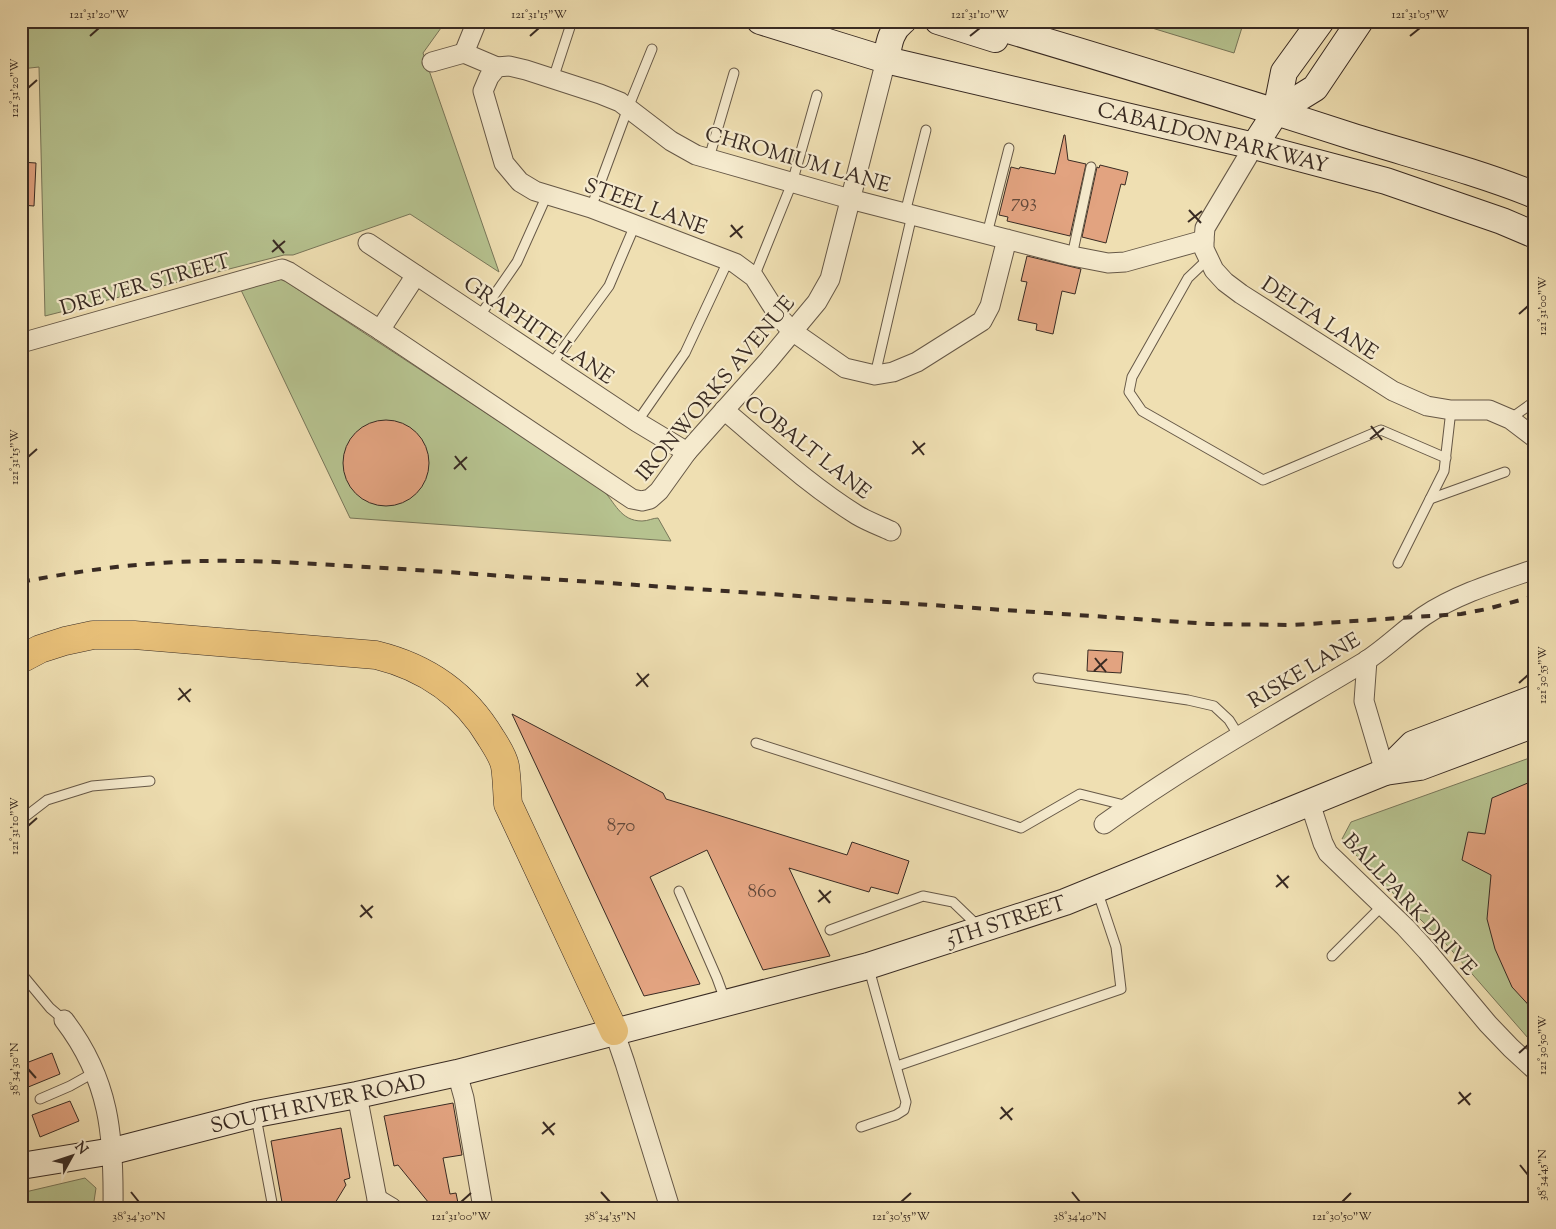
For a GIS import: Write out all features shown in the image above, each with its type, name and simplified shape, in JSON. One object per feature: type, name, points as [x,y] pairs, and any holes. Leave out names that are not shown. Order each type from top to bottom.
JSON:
[{"type":"highway","points":[[21,659],[40,649],[93,635],[134,635],[376,655],[396,660],[436,679],[454,692],[471,709],[496,746],[505,766],[508,804],[614,1031]]},
{"type":"main road","name":"CABALDON PARKWAY","points":[[760,21],[886,60],[1254,146],[1386,181],[1502,220],[1535,235]]},
{"type":"main road","points":[[886,60],[890,36],[903,21]]},
{"type":"main road","points":[[938,21],[998,40],[1012,41],[1032,37]]},
{"type":"main road","name":"CABALDON PARKWAY","points":[[978,21],[1125,64],[1467,170],[1535,195]]},
{"type":"main road","points":[[1254,146],[1276,112],[1284,72],[1321,21]]},
{"type":"main road","points":[[1276,112],[1315,88],[1360,21]]},
{"type":"main road","name":"5TH STREET","points":[[1385,772],[1413,744],[1535,698]]},
{"type":"main road","name":"5TH STREET","points":[[614,1031],[664,1020],[868,966],[1066,902],[1096,888],[1385,772],[1420,767],[1535,724]]},
{"type":"main road","name":"SOUTH RIVER ROAD","points":[[21,1166],[113,1151],[256,1114],[357,1095],[457,1072],[614,1031]]},
{"type":"street","points":[[432,62],[464,53],[477,21]]},
{"type":"street","name":"CHROMIUM LANE","points":[[464,53],[497,67],[509,66],[620,102],[671,141],[696,155],[850,199],[1072,256],[1108,263],[1125,262],[1204,240]]},
{"type":"street","name":"IRONWORKS AVENUE","points":[[282,269],[380,330],[632,499],[642,501],[650,499],[687,452],[817,302],[830,279],[886,60]]},
{"type":"street","name":"STEEL LANE","points":[[497,67],[489,77],[484,91],[504,163],[520,182],[535,191],[591,208],[735,263],[754,277],[780,318],[792,331],[845,368],[875,375],[893,372],[917,362],[982,321],[990,306],[1007,239]]},
{"type":"street","points":[[1204,240],[1205,228],[1254,146]]},
{"type":"street","name":"DELTA LANE","points":[[1204,240],[1204,249],[1208,259],[1214,270],[1225,282],[1394,392],[1427,406],[1451,410],[1489,410],[1510,419],[1535,438]]},
{"type":"street","name":"GRAPHITE LANE","points":[[368,243],[637,422],[687,452]]},
{"type":"street","name":"DREVER STREET","points":[[21,343],[282,269]]},
{"type":"street","points":[[380,330],[416,275]]},
{"type":"street","name":"COBALT LANE","points":[[724,410],[832,498],[858,516],[891,531]]},
{"type":"street","name":"RISKE LANE","points":[[1104,824],[1185,769],[1368,660],[1424,617],[1443,605],[1461,596],[1535,569]]},
{"type":"street","points":[[1368,660],[1364,701],[1385,772]]},
{"type":"street","name":"BALLPARK DRIVE","points":[[1310,803],[1328,853],[1383,905],[1427,951],[1488,1024],[1535,1070]]},
{"type":"street","points":[[64,1020],[80,1040],[95,1072],[110,1120],[113,1151],[113,1208]]},
{"type":"street","points":[[614,1031],[670,1208]]},
{"type":"street","points":[[457,1072],[464,1098],[483,1208]]},
{"type":"street","points":[[357,1095],[379,1205]]},
{"type":"lane","points":[[553,79],[572,21]]},
{"type":"lane","points":[[591,208],[652,49]]},
{"type":"lane","points":[[709,158],[734,74]]},
{"type":"lane","points":[[754,277],[792,183],[817,96]]},
{"type":"lane","points":[[875,375],[926,130]]},
{"type":"lane","points":[[987,234],[1009,148]]},
{"type":"lane","points":[[1072,256],[1091,167]]},
{"type":"lane","points":[[479,317],[517,262],[547,195]]},
{"type":"lane","points":[[551,365],[609,286],[635,225]]},
{"type":"lane","points":[[1208,259],[1188,278],[1132,377],[1129,392],[1142,411],[1263,480],[1381,430],[1446,458]]},
{"type":"lane","points":[[637,422],[685,353],[728,261]]},
{"type":"lane","points":[[1510,419],[1535,401]]},
{"type":"lane","points":[[1398,563],[1444,471],[1451,410]]},
{"type":"lane","points":[[1430,498],[1505,472]]},
{"type":"lane","points":[[1038,678],[1188,700],[1214,706],[1229,720],[1239,736]]},
{"type":"lane","points":[[756,743],[1021,828],[1080,794],[1128,806]]},
{"type":"lane","points":[[21,820],[47,800],[92,786],[150,781]]},
{"type":"lane","points":[[897,1066],[1121,989],[1116,947],[1096,888]]},
{"type":"lane","points":[[679,891],[726,1003]]},
{"type":"lane","points":[[830,930],[923,896],[953,902],[982,929]]},
{"type":"lane","points":[[1332,956],[1383,905]]},
{"type":"lane","points":[[861,1127],[896,1115],[904,1110],[906,1102],[868,966]]},
{"type":"lane","points":[[21,973],[50,1008],[64,1020]]},
{"type":"lane","points":[[40,1099],[70,1086],[95,1072]]},
{"type":"lane","points":[[256,1114],[273,1208]]},
{"type":"green space","points":[[21,21],[446,21],[423,53],[499,272],[410,214],[293,255],[284,255],[45,316],[39,67],[21,69]]},
{"type":"green space","points":[[1129,21],[1244,21],[1234,53]]},
{"type":"green space","points":[[282,279],[602,489],[628,518],[642,521],[658,518],[671,541],[350,518],[241,290]]},
{"type":"green space","points":[[1535,756],[1535,1046],[1446,944],[1373,874],[1342,839],[1351,822]]},
{"type":"green space","points":[[85,1178],[96,1188],[93,1208],[21,1208],[21,1193]]},
{"type":"building","points":[[1064,135],[1068,160],[1086,164],[1070,236],[1007,221],[1008,217],[999,215],[1011,167],[1055,174]]},
{"type":"building","points":[[21,162],[36,163],[34,206],[21,205]]},
{"type":"building","points":[[1100,165],[1128,172],[1125,185],[1121,184],[1106,243],[1082,237],[1097,167],[1099,168]]},
{"type":"building","points":[[1027,256],[1081,269],[1075,294],[1062,291],[1053,334],[1036,330],[1037,324],[1018,320],[1027,282],[1021,281]]},
{"type":"building","points":[[386,420],[402,423],[410,427],[422,439],[426,447],[429,463],[426,479],[422,487],[410,499],[402,503],[386,506],[370,503],[362,499],[350,487],[346,479],[343,463],[346,447],[350,439],[362,427],[370,423]]},
{"type":"building","points":[[1088,650],[1123,652],[1121,673],[1087,671]]},
{"type":"building","points":[[512,714],[663,793],[666,799],[847,855],[852,842],[909,861],[898,894],[871,887],[869,892],[789,868],[830,956],[763,970],[707,850],[650,877],[700,984],[644,996]]},
{"type":"building","points":[[1535,780],[1535,1012],[1512,987],[1495,949],[1487,919],[1491,875],[1462,860],[1468,832],[1485,834],[1492,798]]},
{"type":"building","points":[[52,1053],[60,1074],[21,1090],[21,1065]]},
{"type":"building","points":[[70,1101],[79,1121],[40,1137],[32,1115]]},
{"type":"building","points":[[453,1103],[462,1155],[443,1158],[450,1194],[456,1193],[459,1208],[433,1208],[398,1165],[394,1166],[384,1116]]},
{"type":"building","points":[[341,1128],[350,1178],[344,1180],[346,1185],[332,1208],[283,1208],[271,1141]]},
{"type":"railway","points":[[21,582],[91,570],[143,564],[191,561],[251,561],[402,569],[1210,624],[1293,625],[1461,614],[1535,596]]}]
